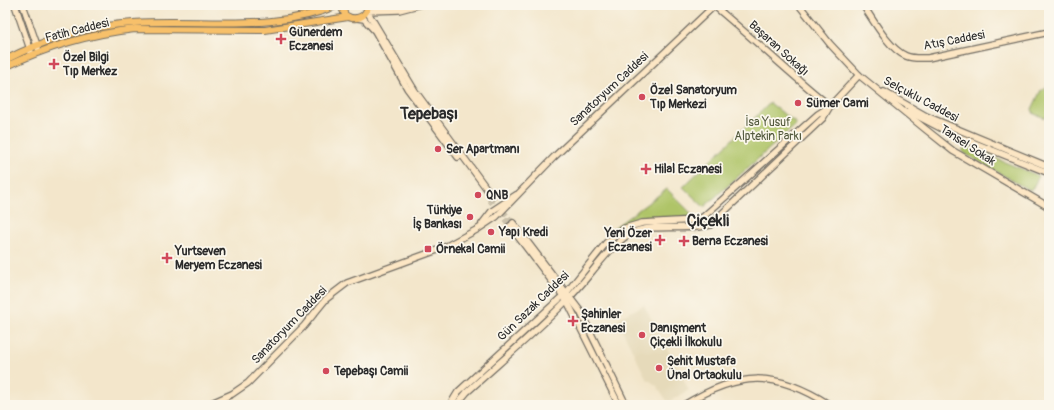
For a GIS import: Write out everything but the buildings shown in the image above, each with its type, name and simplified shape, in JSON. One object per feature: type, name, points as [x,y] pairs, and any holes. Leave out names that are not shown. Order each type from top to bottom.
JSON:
[{"type":"main road","points":[[15,5],[32,55]]},
{"type":"main road","points":[[23,5],[38,48]]},
{"type":"main road","name":"Fatih Caddesi","points":[[5,67],[32,55],[38,48],[116,25],[134,23],[248,22],[276,20],[307,16],[338,5]]},
{"type":"main road","points":[[341,5],[343,11],[348,17]]},
{"type":"main road","points":[[368,8],[399,10],[418,5]]},
{"type":"main road","name":"Başaran Sokağı","points":[[714,5],[753,38],[792,76],[830,106]]},
{"type":"main road","name":"Sanatoryum Caddesi","points":[[207,405],[232,394],[248,383],[304,326],[326,299],[347,283],[444,248],[478,230],[492,211],[502,203],[521,192],[554,157],[714,5]]},
{"type":"main road","name":"Tansel Sokak","points":[[799,5],[830,44],[859,75],[953,151],[1049,207]]},
{"type":"main road","name":"Atış Caddesi","points":[[863,5],[889,42],[906,56],[912,58],[928,58],[1049,32]]},
{"type":"main road","points":[[357,18],[363,16],[368,8]]},
{"type":"main road","points":[[357,18],[364,19],[374,31],[407,88],[491,198],[415,91],[368,8]]},
{"type":"main road","name":"Fatih Caddesi","points":[[5,60],[29,48],[38,48],[117,31],[265,30],[348,17],[357,18]]},
{"type":"main road","name":"Gün Sazak Caddesi","points":[[456,405],[470,389],[567,296],[618,242],[635,232],[650,229],[701,227],[710,225],[823,118],[830,106],[859,75]]},
{"type":"main road","name":"Selçuklu Caddesi","points":[[873,86],[918,118],[1049,167]]},
{"type":"main road","name":"Gün Sazak Caddesi","points":[[450,405],[458,392],[567,296],[606,243],[625,228],[642,223],[696,220],[703,217],[818,114],[830,106]]},
{"type":"main road","name":"Selçuklu Caddesi","points":[[961,135],[1049,173]]},
{"type":"main road","points":[[511,224],[580,311],[626,405]]},
{"type":"main road","points":[[567,296],[619,405]]},
{"type":"main road","points":[[684,405],[722,385],[741,380],[753,379],[790,384],[810,392],[830,405]]},
{"type":"shaded area","points":[[644,305],[689,390],[668,402],[657,386],[646,378],[617,319]]},
{"type":"green space","points":[[1049,85],[1049,119],[1034,114],[1032,109],[1041,90]]},
{"type":"green space","name":"İsa Yusuf Alptekin Parkı","points":[[770,103],[797,124],[704,207],[683,187]]},
{"type":"green space","points":[[965,146],[1039,176],[1031,191],[962,152]]},
{"type":"green space","points":[[667,189],[691,213],[689,218],[635,220],[613,233],[611,230]]},
{"type":"tunnel","points":[[489,199],[510,226]]},
{"type":"tunnel","points":[[503,211],[513,223]]},
{"type":"place","name":"Günerdem Eczanesi","points":[[281,39]]},
{"type":"place","name":"Özel Bilgi Tıp Merkez","points":[[54,64]]},
{"type":"place","name":"Özel Sanatoryum Tıp Merkezi","points":[[642,97]]},
{"type":"place","name":"Sümer Cami","points":[[798,103]]},
{"type":"place","name":"Ser Apartmanı","points":[[438,149]]},
{"type":"place","name":"Hilal Eczanesi","points":[[646,169]]},
{"type":"place","name":"QNB","points":[[478,195]]},
{"type":"place","name":"Türkiye İş Bankası","points":[[470,217]]},
{"type":"place","name":"Yapı Kredi","points":[[491,232]]},
{"type":"place","name":"Yeni Özer Eczanesi","points":[[660,240]]},
{"type":"place","name":"Berna Eczanesi","points":[[684,241]]},
{"type":"place","name":"Örnekal Camii","points":[[428,249]]},
{"type":"place","name":"Yurtseven Meryem Eczanesi","points":[[167,258]]},
{"type":"place","name":"Şahinler Eczanesi","points":[[573,321]]},
{"type":"place","name":"Danışment Çiçekli İlkokulu","points":[[642,335]]},
{"type":"place","name":"Şehit Mustafa Ünal Ortaokulu","points":[[659,368]]},
{"type":"place","name":"Tepebaşı Camii","points":[[326,371]]},
{"type":"district","name":"Tepebaşı","points":[[429,113]]},
{"type":"district","name":"Çiçekli","points":[[708,220]]}]
